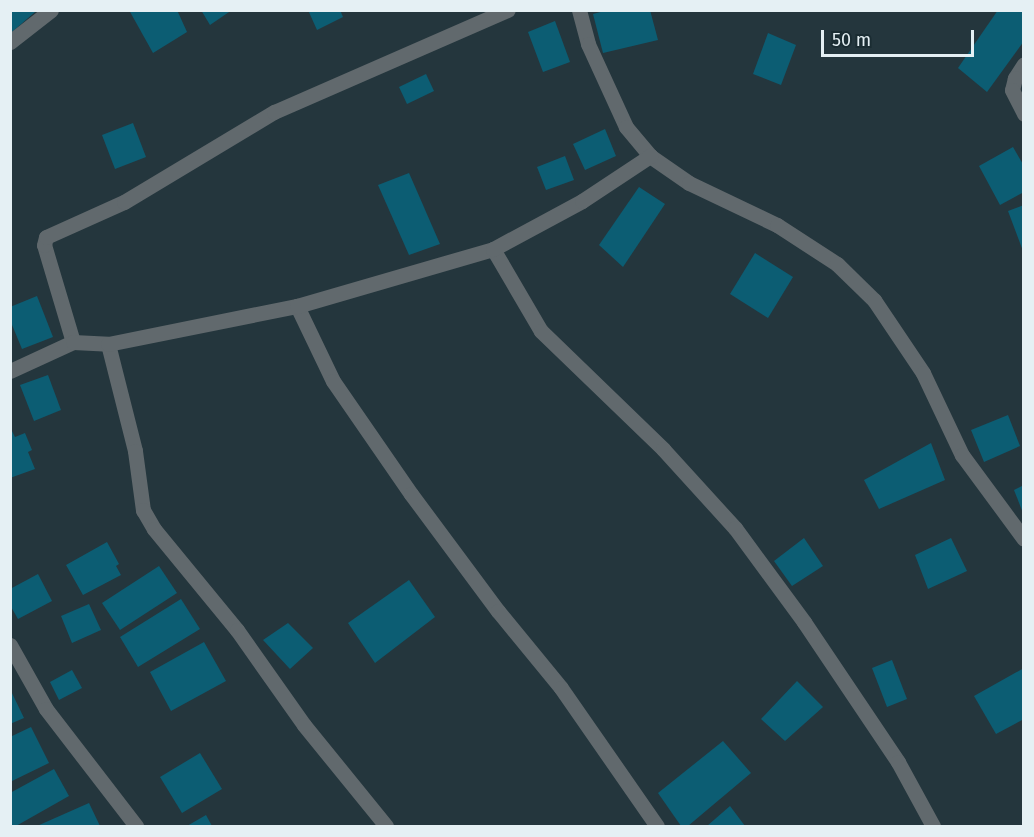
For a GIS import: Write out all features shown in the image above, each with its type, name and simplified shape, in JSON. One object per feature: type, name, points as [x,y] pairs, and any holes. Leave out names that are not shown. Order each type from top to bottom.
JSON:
[{"type":"street","points":[[10,42],[51,10]]},
{"type":"street","points":[[73,342],[44,245],[46,237],[124,202],[274,112],[508,10]]},
{"type":"street","points":[[579,10],[588,44],[626,127],[650,156],[689,183],[777,225],[837,264],[874,300],[923,373],[962,455],[1023,539]]},
{"type":"street","points":[[1023,64],[1015,78],[1012,90],[1023,114]]},
{"type":"street","points":[[10,371],[73,342],[108,345],[297,306],[493,249],[582,201],[650,156]]},
{"type":"street","points":[[493,249],[541,331],[663,449],[735,528],[804,622],[898,762],[933,826]]},
{"type":"street","points":[[297,306],[333,381],[411,494],[498,611],[561,688],[657,826]]},
{"type":"street","points":[[108,345],[135,451],[143,510],[154,529],[237,630],[304,725],[386,826]]},
{"type":"street","points":[[10,645],[46,709],[136,826]]},
{"type":"building","points":[[10,10],[34,10],[35,12],[12,32]]},
{"type":"building","points":[[129,10],[177,10],[187,32],[153,53]]},
{"type":"building","points":[[201,10],[232,10],[210,25]]},
{"type":"building","points":[[308,10],[340,10],[343,17],[317,30]]},
{"type":"building","points":[[608,10],[650,10],[658,40],[603,53],[593,14]]},
{"type":"building","points":[[998,10],[1024,10],[1024,41],[987,92],[958,68]]},
{"type":"building","points":[[555,21],[570,62],[543,72],[528,32]]},
{"type":"building","points":[[768,33],[796,45],[781,85],[753,74]]},
{"type":"building","points":[[426,74],[434,91],[407,104],[399,87]]},
{"type":"building","points":[[133,123],[146,157],[115,169],[102,135]]},
{"type":"building","points":[[605,129],[616,156],[585,170],[573,144]]},
{"type":"building","points":[[1013,147],[1024,166],[1024,192],[1000,205],[979,166]]},
{"type":"building","points":[[565,156],[574,180],[546,190],[537,167]]},
{"type":"building","points":[[409,173],[440,244],[409,255],[378,185]]},
{"type":"building","points":[[639,187],[665,204],[623,267],[599,245]]},
{"type":"building","points":[[1024,205],[1024,251],[1023,251],[1008,211]]},
{"type":"building","points":[[755,253],[793,277],[768,318],[730,294]]},
{"type":"building","points":[[37,296],[53,337],[22,349],[10,320],[10,307]]},
{"type":"building","points":[[48,375],[61,410],[34,421],[20,385]]},
{"type":"building","points":[[1008,415],[1020,446],[984,462],[971,430]]},
{"type":"building","points":[[10,427],[15,437],[25,433],[32,450],[28,452],[35,469],[10,478]]},
{"type":"building","points":[[931,443],[945,480],[879,509],[864,480]]},
{"type":"building","points":[[1024,485],[1024,513],[1023,513],[1014,490]]},
{"type":"building","points":[[804,538],[823,566],[792,586],[774,561]]},
{"type":"building","points":[[951,538],[967,571],[928,589],[915,555]]},
{"type":"building","points":[[107,542],[119,564],[116,566],[121,575],[83,595],[66,565]]},
{"type":"building","points":[[159,566],[177,593],[120,630],[102,603]]},
{"type":"building","points":[[38,574],[52,601],[18,619],[10,605],[10,589]]},
{"type":"building","points":[[409,580],[435,617],[375,663],[348,623]]},
{"type":"building","points":[[181,599],[200,629],[138,667],[120,637]]},
{"type":"building","points":[[89,604],[101,630],[72,643],[61,616]]},
{"type":"building","points":[[288,623],[313,648],[290,669],[263,640]]},
{"type":"building","points":[[204,642],[226,681],[171,711],[150,672]]},
{"type":"building","points":[[892,660],[907,699],[887,707],[872,668]]},
{"type":"building","points":[[1024,668],[1024,719],[996,734],[974,696]]},
{"type":"building","points":[[72,670],[82,688],[59,700],[50,682]]},
{"type":"building","points":[[797,681],[823,707],[785,741],[761,719]]},
{"type":"building","points":[[10,689],[24,718],[10,724]]},
{"type":"building","points":[[31,727],[49,763],[12,781],[10,737]]},
{"type":"building","points":[[723,741],[751,773],[688,826],[681,826],[658,793]]},
{"type":"building","points":[[200,753],[222,789],[182,813],[160,777]]},
{"type":"building","points":[[54,769],[69,796],[16,826],[10,826],[10,793]]},
{"type":"building","points":[[89,803],[100,826],[37,826]]},
{"type":"building","points":[[730,806],[745,826],[707,826]]},
{"type":"building","points":[[206,815],[212,826],[187,826]]}]
